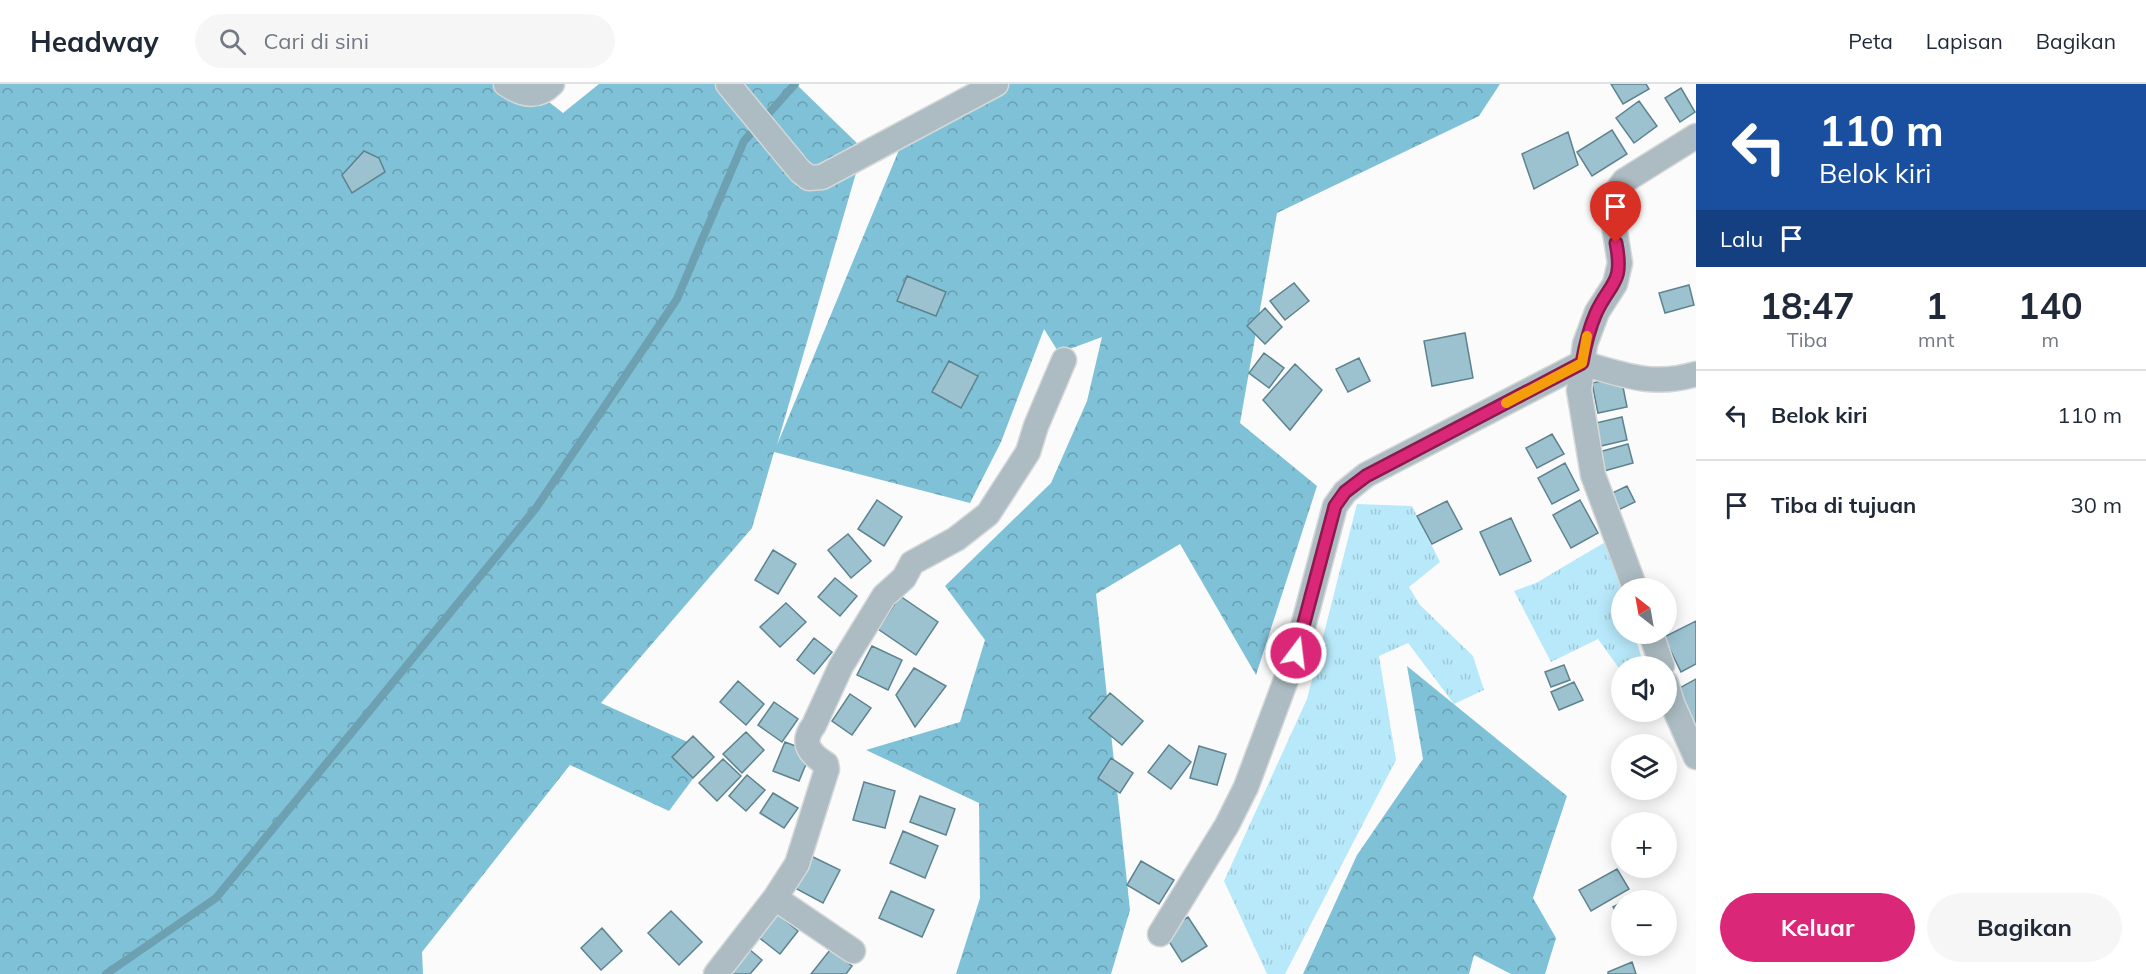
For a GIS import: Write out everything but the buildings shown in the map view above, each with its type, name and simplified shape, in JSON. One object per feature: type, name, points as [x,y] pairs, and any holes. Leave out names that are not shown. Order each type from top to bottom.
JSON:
[{"type":"street","points":[[506,84],[517,92],[529,94],[544,91],[552,84]]},
{"type":"street","points":[[728,84],[800,171],[809,178],[822,177],[996,84]]},
{"type":"street","points":[[1631,578],[1593,476],[1579,390],[1582,363],[1585,344],[1597,312],[1615,284],[1620,263],[1610,201],[1624,181],[1696,136]]},
{"type":"street","points":[[716,974],[775,898],[797,864],[827,769],[826,764],[815,757],[810,750],[807,734],[814,725],[841,666],[884,596],[903,578],[912,563],[956,539],[988,514],[1028,452],[1036,426],[1064,360]]},
{"type":"street","points":[[1160,934],[1227,825],[1246,788],[1296,653],[1335,506],[1345,492],[1366,476],[1582,363],[1618,374],[1657,381],[1681,379],[1696,374]]},
{"type":"street","points":[[1677,714],[1696,757]]},
{"type":"street","points":[[775,898],[853,951]]},
{"type":"green space","points":[[0,84],[526,84],[563,113],[599,84],[796,84],[863,149],[777,445],[913,116],[974,84],[1500,84],[1479,116],[1277,213],[1240,423],[1317,486],[1256,675],[1180,544],[1096,594],[1130,910],[1111,974],[956,974],[980,898],[979,803],[866,750],[960,722],[985,640],[945,586],[1051,483],[1087,401],[1102,337],[1059,353],[1044,329],[1001,442],[970,503],[774,452],[752,528],[601,703],[712,753],[669,811],[570,765],[422,952],[423,974],[0,974]]},
{"type":"green space","points":[[1357,504],[1412,506],[1440,562],[1409,587],[1420,605],[1473,656],[1484,690],[1454,704],[1408,643],[1379,656],[1396,760],[1285,974],[1267,974],[1224,881],[1307,699]]},
{"type":"green space","points":[[1607,541],[1617,578],[1611,578],[1611,644],[1637,644],[1641,656],[1611,657],[1598,639],[1551,662],[1514,591],[1536,583]]},
{"type":"green space","points":[[1407,666],[1567,796],[1533,898],[1556,938],[1545,974],[1511,974],[1474,955],[1469,974],[1303,974],[1357,855],[1423,759]]},
{"type":"waterway","points":[[106,974],[216,898],[536,508],[677,299],[744,141],[795,84]]},
{"type":"slow traffic","points":[[1506,403],[1582,363],[1587,336]]},
{"type":"route","points":[[1296,653],[1335,506],[1345,492],[1366,476],[1582,363],[1585,344],[1597,312],[1615,284],[1620,263],[1616,243]]}]
